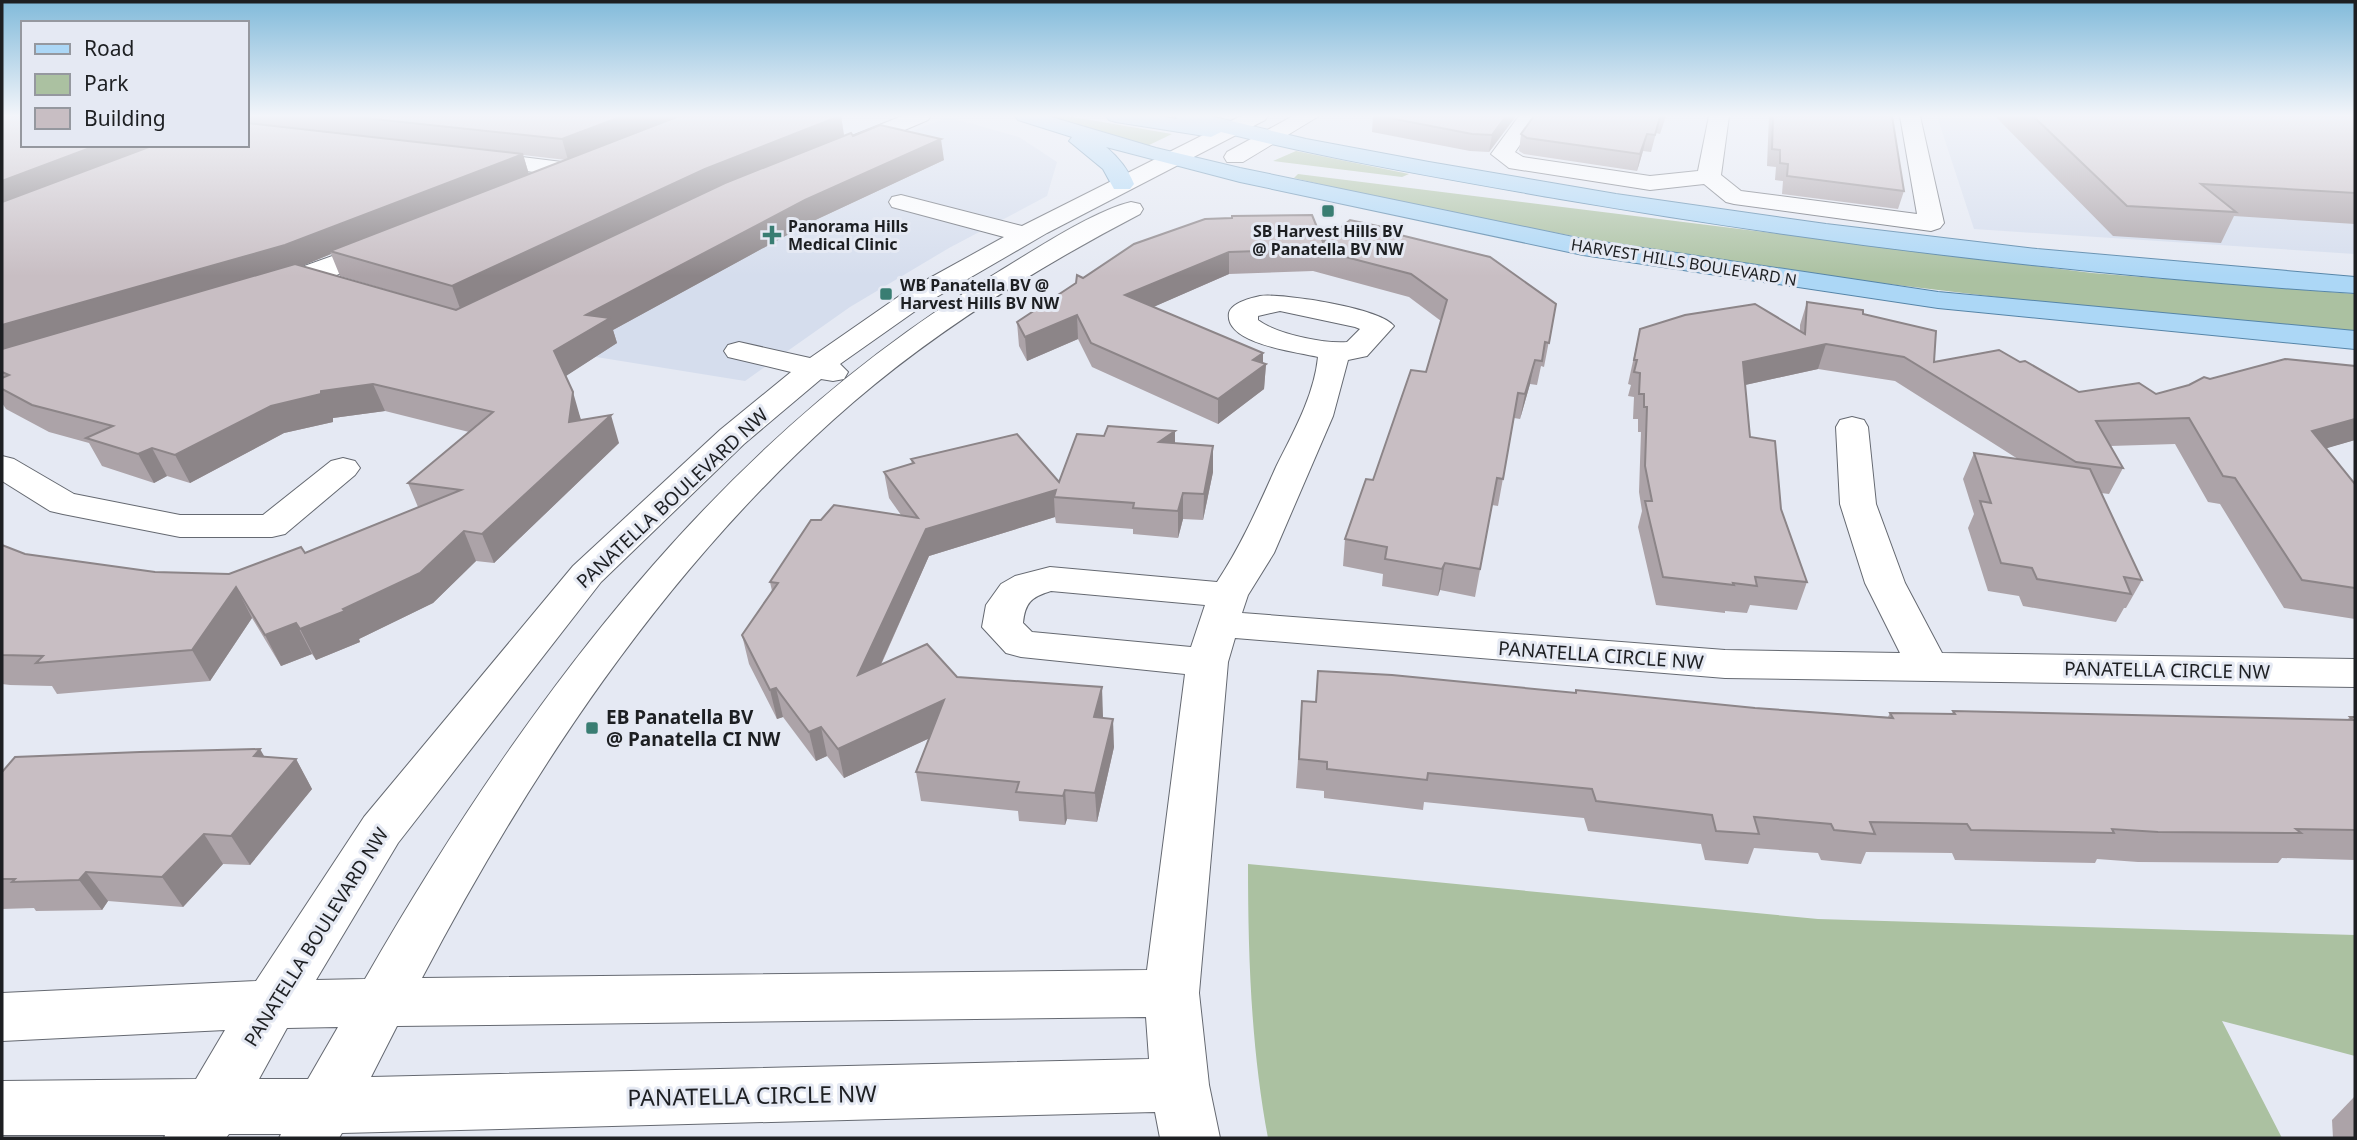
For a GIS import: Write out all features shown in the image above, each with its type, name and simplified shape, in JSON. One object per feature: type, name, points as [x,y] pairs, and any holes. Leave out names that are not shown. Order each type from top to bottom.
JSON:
[{"type":"main road","points":[[1116,169],[1122,184]]},
{"type":"main road","name":"HARVEST HILLS BOULEVARD N","points":[[1246,169],[1583,247],[1768,276],[1938,300],[2355,340]]},
{"type":"main road","points":[[1276,169],[1605,200]]},
{"type":"main road","points":[[1429,169],[1605,200],[1887,240],[1996,253],[2355,285]]},
{"type":"street","points":[[520,191],[574,169]]},
{"type":"street","name":"PANATELLA BOULEVARD NW","points":[[202,1123],[271,1004],[382,830],[587,575],[732,438],[815,368],[918,296],[1026,235],[1153,169]]},
{"type":"street","name":"PANATELLA BOULEVARD NW","points":[[317,1122],[482,826],[576,687],[660,580],[787,445],[865,379],[974,298],[1122,214],[1212,169]]},
{"type":"street","points":[[1558,169],[1650,183],[1709,177],[1734,197],[1931,223],[1920,169]]},
{"type":"street","points":[[1709,177],[1710,169]]},
{"type":"street","points":[[901,202],[1026,235]]},
{"type":"street","points":[[254,292],[306,277],[407,236]]},
{"type":"street","points":[[306,277],[345,289]]},
{"type":"street","points":[[739,351],[865,379]]},
{"type":"street","points":[[1219,627],[1317,416],[1332,371],[1334,352]]},
{"type":"street","points":[[1852,427],[1858,504],[1885,583],[1928,666]]},
{"type":"street","points":[[2,466],[64,503],[180,526],[272,526],[343,468]]},
{"type":"street","name":"PANATELLA CIRCLE NW","points":[[2,1108],[202,1123],[1185,1112],[1172,993],[1219,627],[1725,664],[2355,673]]},
{"type":"street","points":[[2,1017],[271,1004],[1172,993]]},
{"type":"shaded area","points":[[816,169],[1055,169],[1047,196],[949,248],[850,307],[745,381],[467,336],[725,205]]},
{"type":"shaded area","points":[[1954,169],[2355,169],[2355,254],[1974,229]]},
{"type":"green space","points":[[1339,169],[1385,169],[1409,174],[1402,177]]},
{"type":"green space","points":[[1298,174],[2092,273],[2355,294],[2355,334],[2197,321],[1739,266],[1441,212],[1294,178]]},
{"type":"green space","points":[[1248,864],[1818,919],[2355,935],[2355,1056],[2222,1021],[2282,1138],[1268,1138],[1252,1001]]},
{"type":"building","points":[[2,169],[33,169],[2,181]]},
{"type":"building","points":[[89,169],[483,169],[285,245],[2,325],[2,202]]},
{"type":"building","points":[[541,169],[705,169],[452,286],[330,251]]},
{"type":"building","points":[[760,169],[874,169],[805,200],[586,315],[610,318],[554,351],[573,392],[569,422],[611,415],[482,534],[464,531],[420,573],[343,609],[345,611],[300,629],[296,623],[265,635],[236,587],[192,650],[36,663],[43,656],[2,655],[2,545],[25,554],[155,572],[229,574],[301,547],[305,553],[461,490],[408,483],[493,412],[373,384],[321,391],[321,394],[271,406],[175,455],[152,448],[138,454],[86,438],[113,426],[32,405],[2,389],[2,378],[9,375],[2,372],[2,349],[295,264],[456,310],[725,183]]},
{"type":"building","points":[[1788,169],[1901,169],[1904,191],[1787,176]]},
{"type":"building","points":[[2089,169],[2355,169],[2355,193],[2201,184],[2236,212],[2127,206]]},
{"type":"building","points":[[1312,215],[1323,242],[1350,220],[1392,229],[1388,232],[1490,257],[1556,304],[1549,343],[1545,342],[1542,361],[1535,360],[1525,394],[1518,393],[1503,479],[1497,478],[1480,569],[1445,563],[1442,569],[1385,559],[1387,547],[1345,539],[1366,479],[1373,480],[1411,370],[1426,372],[1447,300],[1411,274],[1315,249],[1229,252],[1125,295],[1263,353],[1253,360],[1266,364],[1218,399],[1091,343],[1077,315],[1025,337],[1017,322],[1076,283],[1077,275],[1083,278],[1134,244],[1205,219]]},
{"type":"building","points":[[1807,302],[1863,310],[1863,314],[1936,331],[1934,362],[1999,350],[2020,362],[2025,361],[2079,392],[2139,383],[2156,394],[2189,385],[2204,377],[2210,379],[2285,359],[2355,366],[2355,419],[2312,431],[2355,484],[2355,588],[2302,580],[2235,478],[2223,476],[2189,418],[2096,421],[2123,468],[2076,462],[1904,357],[1826,344],[1743,362],[1750,437],[1775,441],[1781,509],[1807,582],[1755,577],[1757,586],[1663,577],[1645,501],[1652,501],[1645,466],[1647,407],[1644,407],[1644,394],[1639,394],[1640,373],[1634,372],[1640,329],[1685,315],[1755,304],[1805,334]]},
{"type":"building","points":[[1108,426],[1175,431],[1159,442],[1213,446],[1204,494],[1183,493],[1178,511],[1133,508],[1134,503],[1054,497],[1056,490],[926,529],[858,675],[927,644],[957,677],[1102,687],[1094,717],[1113,719],[1095,793],[1065,790],[1063,796],[1016,792],[1019,782],[916,772],[944,700],[838,749],[821,727],[809,732],[776,688],[770,690],[742,635],[778,583],[770,582],[811,520],[821,520],[834,505],[918,518],[884,472],[914,463],[911,459],[1017,434],[1059,482],[1077,434],[1104,436]]},
{"type":"building","points":[[1974,453],[2090,469],[2142,580],[2124,577],[2131,594],[2037,579],[2032,568],[2001,563],[1980,501],[1991,503]]},
{"type":"building","points":[[1318,671],[1893,718],[1890,713],[1955,714],[1953,711],[2353,720],[2350,717],[2355,717],[2355,830],[2296,829],[2301,833],[2112,829],[2114,833],[1971,830],[1967,824],[1870,822],[1875,834],[1834,830],[1831,824],[1754,817],[1759,834],[1716,831],[1712,815],[1596,801],[1592,789],[1428,773],[1427,780],[1327,769],[1327,762],[1299,759],[1302,701],[1316,702]]},
{"type":"building","points":[[260,749],[254,756],[296,759],[231,836],[204,834],[162,877],[86,872],[79,880],[12,882],[15,879],[2,879],[2,772],[15,757]]},
{"type":"place","name":"SB Harvest Hills BV @ Panatella BV NW","points":[[1328,211]]},
{"type":"place","name":"Panorama Hills Medical Clinic","points":[[772,235]]},
{"type":"place","name":"WB Panatella BV @ Harvest Hills BV NW","points":[[886,294]]},
{"type":"place","name":"EB Panatella BV @ Panatella CI NW","points":[[592,728]]}]
